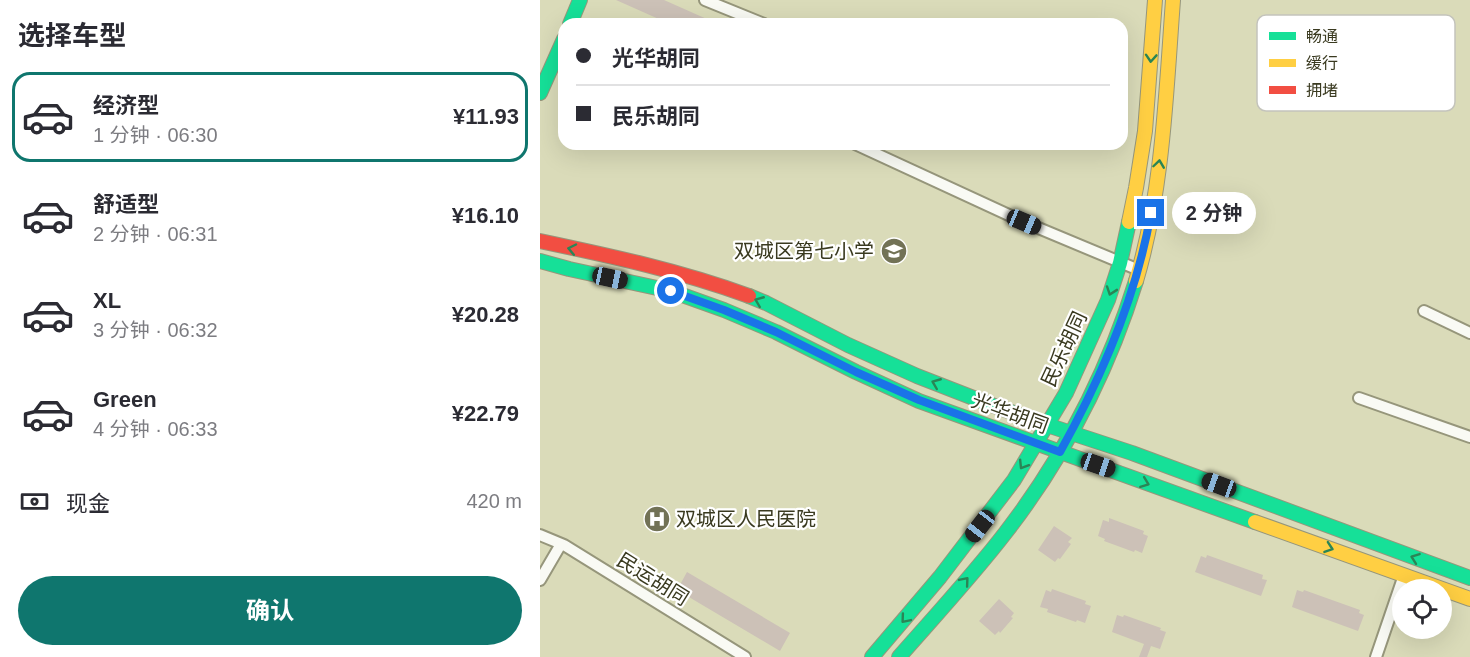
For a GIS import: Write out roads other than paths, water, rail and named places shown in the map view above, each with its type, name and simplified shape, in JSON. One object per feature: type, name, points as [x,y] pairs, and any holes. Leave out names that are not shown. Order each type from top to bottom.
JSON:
[{"type":"main road","points":[[572,18],[580,0]]},
{"type":"main road","name":"民乐胡同","points":[[872,657],[940,577],[1014,480],[1066,393],[1108,300],[1120,263],[1145,131],[1155,0]]},
{"type":"main road","points":[[899,657],[954,595],[1023,510],[1060,452],[1085,407],[1105,363],[1127,309],[1139,270],[1151,213],[1162,141],[1173,0]]},
{"type":"main road","points":[[540,93],[558,62]]},
{"type":"main road","name":"光华胡同","points":[[540,241],[645,264],[713,283],[766,303],[848,345],[917,376],[1470,578]]},
{"type":"main road","name":"光华胡同","points":[[540,261],[671,291],[724,310],[776,332],[919,400],[1470,599]]},
{"type":"street","points":[[705,0],[749,18]]},
{"type":"street","points":[[868,150],[1024,222],[1139,270]]},
{"type":"street","points":[[1424,311],[1470,333]]},
{"type":"street","points":[[1359,398],[1470,437]]},
{"type":"street","name":"民运胡同","points":[[540,535],[561,544],[746,657]]},
{"type":"street","points":[[540,580],[561,544]]},
{"type":"street","points":[[1376,657],[1404,575]]},
{"type":"place","name":"双城区第七小学","points":[[894,251]]},
{"type":"place","name":"双城区人民医院","points":[[657,519]]}]
